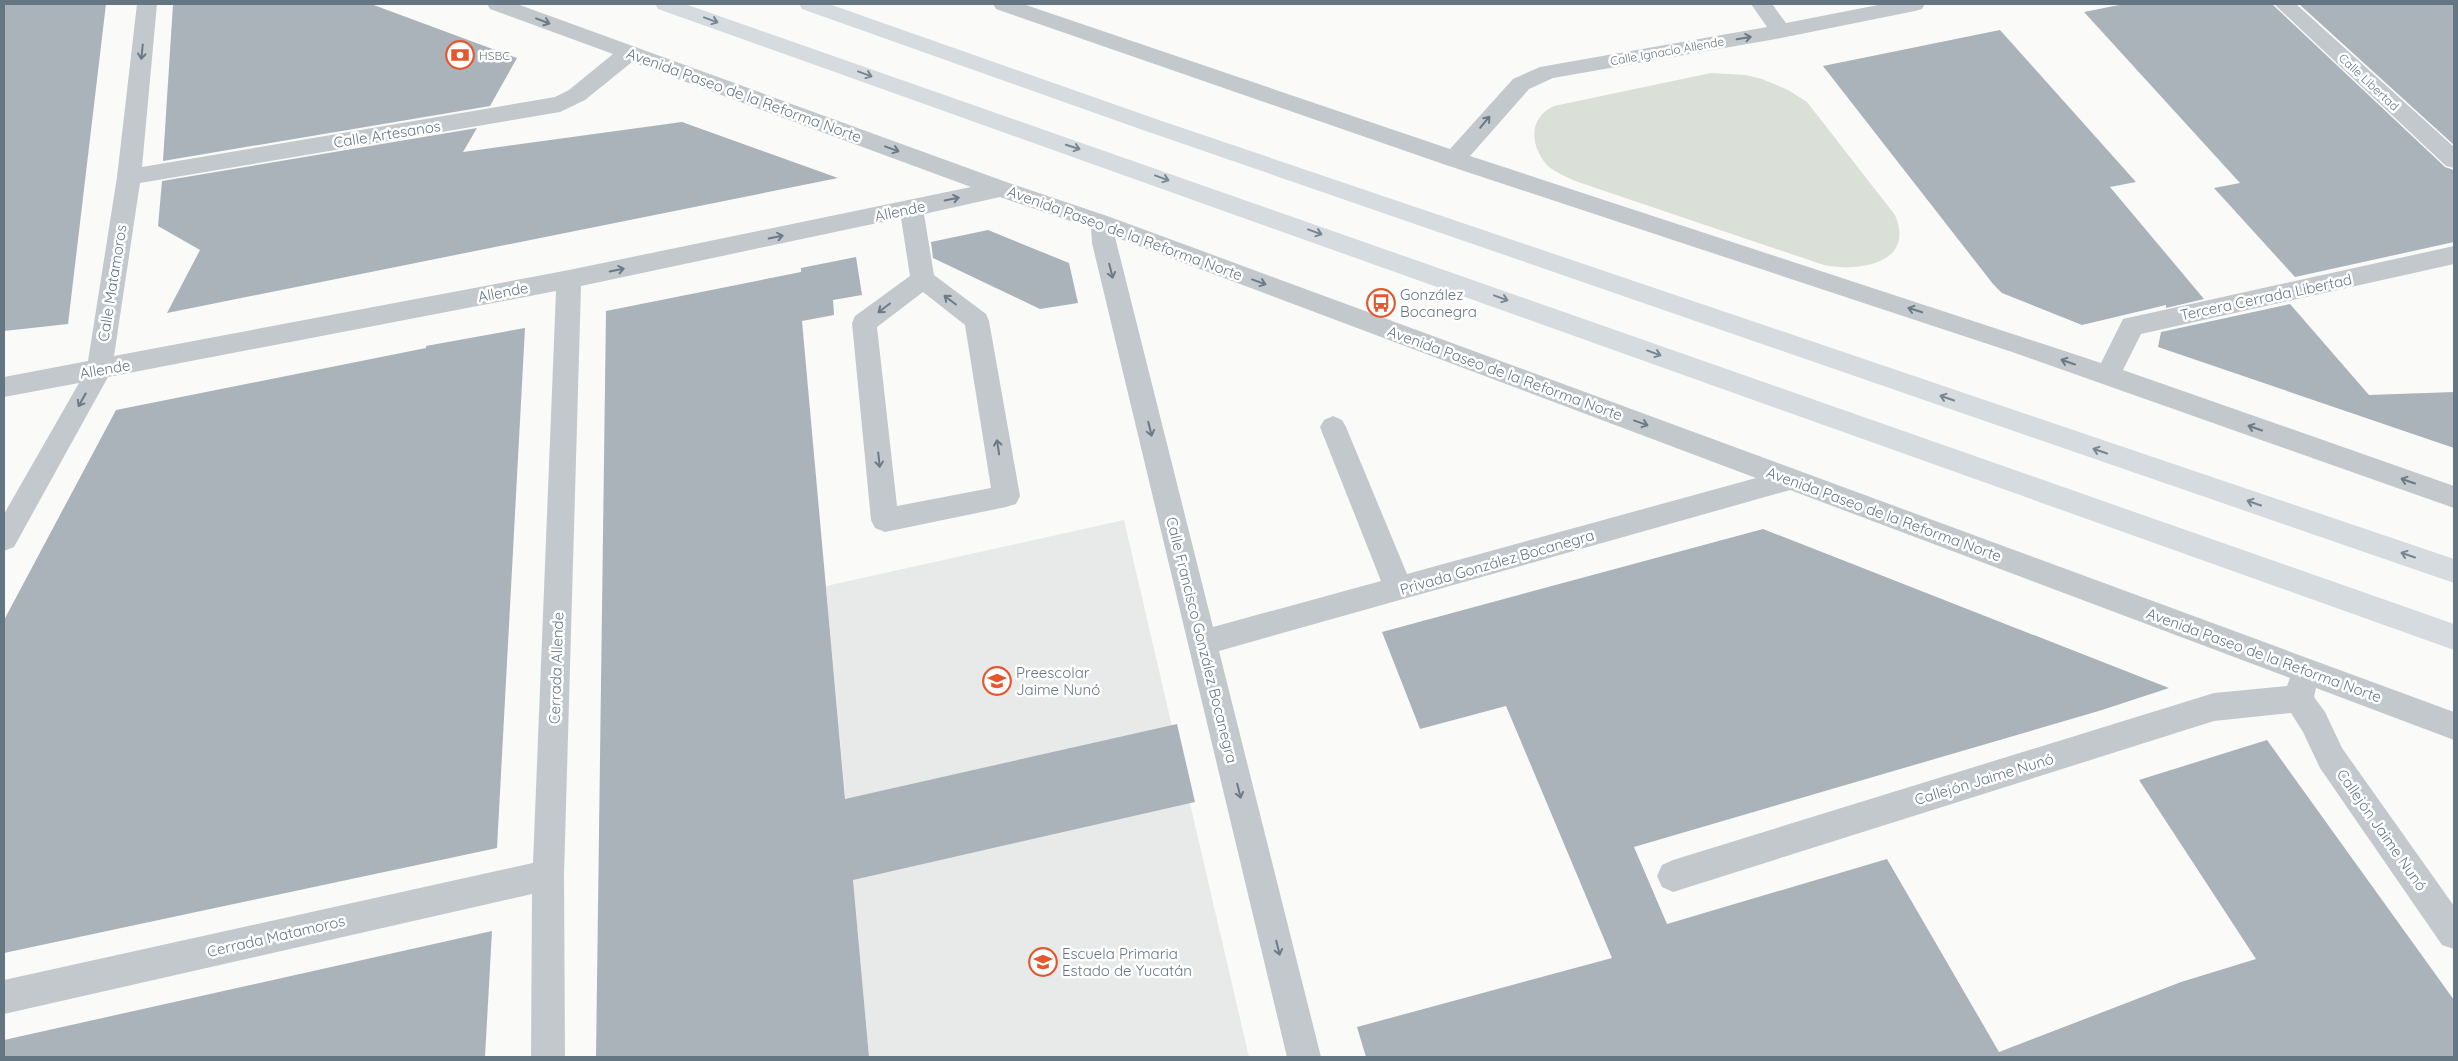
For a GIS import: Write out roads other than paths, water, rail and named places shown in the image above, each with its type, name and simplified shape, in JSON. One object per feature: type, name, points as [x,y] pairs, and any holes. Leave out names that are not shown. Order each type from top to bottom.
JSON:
[{"type":"main road","points":[[665,4],[2454,637]]},
{"type":"main road","points":[[809,4],[1176,134],[2454,571]]},
{"type":"street","name":"Calle Matamoros","points":[[4,539],[99,370],[129,177],[147,4]]},
{"type":"street","name":"Avenida Paseo de la Reforma Norte","points":[[497,4],[1001,189],[1102,223],[1791,479],[2302,685],[2454,726]]},
{"type":"street","points":[[1003,4],[1035,9],[1187,69],[1454,159],[2015,343],[2454,497]]},
{"type":"street","points":[[1761,4],[1781,32]]},
{"type":"street","name":"Calle Ignacio Allende","points":[[1454,159],[1500,105],[1521,84],[1548,72],[1781,32],[1914,4]]},
{"type":"street","name":"Calle Libertad","points":[[2284,4],[2454,160]]},
{"type":"street","name":"Calle Artesanos","points":[[129,177],[560,104],[577,95],[629,53]]},
{"type":"street","name":"Allende","points":[[4,387],[570,280],[1001,189]]},
{"type":"street","points":[[911,208],[923,279],[977,321],[1006,496],[885,520],[864,323],[923,279]]},
{"type":"street","name":"Calle Francisco González Bocanegra","points":[[1102,223],[1104,243],[1304,1057]]},
{"type":"street","name":"Tercera Cerrada Libertad","points":[[2107,376],[2132,326],[2454,256]]},
{"type":"street","name":"Cerrada Allende","points":[[548,1057],[548,875],[570,280]]},
{"type":"street","points":[[1333,427],[1399,590]]},
{"type":"street","name":"Privada González Bocanegra","points":[[1203,644],[1791,479]]},
{"type":"street","name":"Callejón Jaime Nunó","points":[[1673,876],[2214,707],[2302,685],[2314,722],[2331,758],[2454,933]]},
{"type":"street","name":"Cerrada Matamoros","points":[[4,997],[548,875]]},
{"type":"place","name":"HSBC","points":[[460,55]]},
{"type":"place","name":"González Bocanegra","points":[[1381,303]]},
{"type":"place","name":"Preescolar Jaime Nunó","points":[[997,681]]},
{"type":"place","name":"Escuela Primaria Estado de Yucatán","points":[[1043,962]]}]
